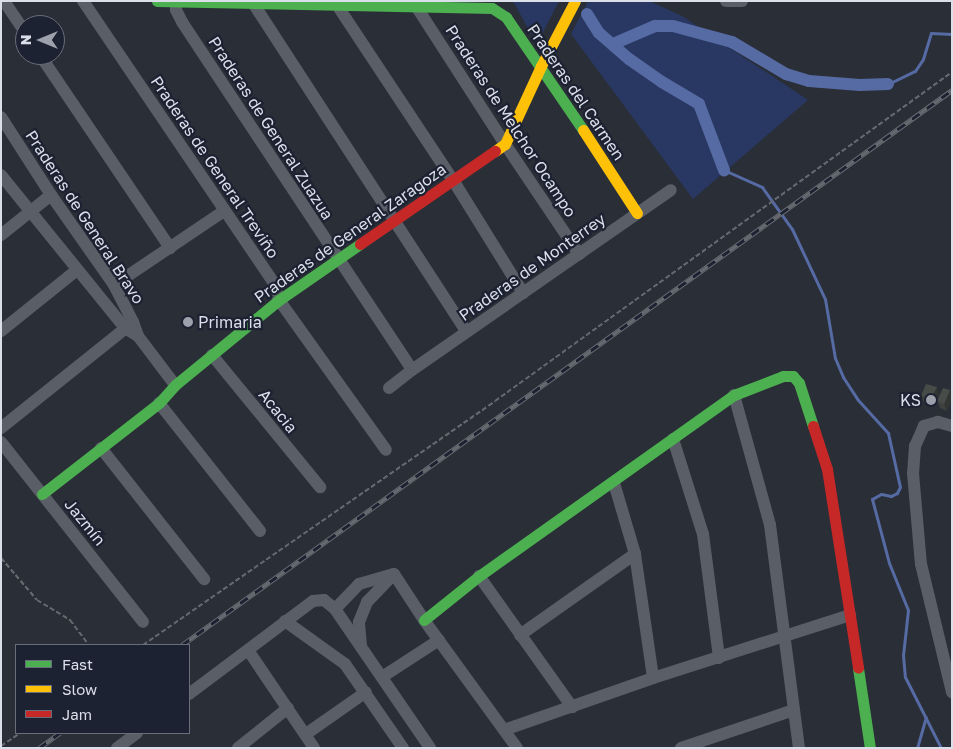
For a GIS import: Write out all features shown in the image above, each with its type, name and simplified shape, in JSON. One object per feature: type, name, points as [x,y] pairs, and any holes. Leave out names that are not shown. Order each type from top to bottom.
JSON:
[{"type":"street","points":[[4,1],[15,17]]},
{"type":"street","name":"Praderas de General Treviño","points":[[83,1],[274,283],[280,300],[386,450]]},
{"type":"street","name":"Praderas del Carmen","points":[[157,1],[485,6],[498,10],[506,17],[541,66],[637,214]]},
{"type":"street","name":"Praderas de General Zuazua","points":[[176,1],[176,10],[182,22],[412,370]]},
{"type":"street","points":[[505,144],[541,66],[576,1]]},
{"type":"street","points":[[254,3],[467,332]]},
{"type":"street","points":[[337,5],[453,180],[523,292]]},
{"type":"street","name":"Praderas de Melchor Ocampo","points":[[416,6],[579,254]]},
{"type":"street","points":[[47,65],[170,248]]},
{"type":"street","name":"Praderas de General Bravo","points":[[1,117],[51,195],[114,285],[129,325]]},
{"type":"street","name":"Praderas de General Zaragoza","points":[[42,494],[159,403],[175,385],[280,300],[394,219],[505,144]]},
{"type":"street","name":"Praderas de General Bravo","points":[[1,176],[77,270],[129,325],[175,385]]},
{"type":"street","name":"Praderas de Monterrey","points":[[389,388],[523,292],[671,190]]},
{"type":"street","points":[[1,235],[51,195]]},
{"type":"street","points":[[114,285],[224,211]]},
{"type":"street","points":[[1,331],[77,270]]},
{"type":"street","points":[[1,428],[129,325]]},
{"type":"street","name":"Acacia","points":[[212,355],[320,487]]},
{"type":"street","points":[[424,620],[479,576],[614,483],[734,396],[783,376],[793,376],[798,383],[827,469],[870,748]]},
{"type":"street","points":[[734,396],[770,525],[799,748]]},
{"type":"street","points":[[159,403],[260,531]]},
{"type":"street","points":[[952,426],[938,422],[924,426],[915,446],[913,473],[921,564],[952,692]]},
{"type":"street","points":[[674,439],[703,534],[718,658]]},
{"type":"street","name":"Jazmín","points":[[1,442],[144,622]]},
{"type":"street","points":[[101,448],[204,579]]},
{"type":"street","points":[[614,483],[635,554],[653,678]]},
{"type":"street","points":[[520,635],[635,554]]},
{"type":"street","points":[[335,610],[360,584],[394,574]]},
{"type":"street","points":[[394,574],[424,620],[517,748]]},
{"type":"street","points":[[361,646],[360,622],[367,602],[394,574]]},
{"type":"street","points":[[479,576],[572,707]]},
{"type":"street","points":[[190,693],[313,601],[324,600],[335,610],[361,646],[430,748]]},
{"type":"street","points":[[504,730],[653,678],[850,615]]},
{"type":"street","points":[[285,621],[346,664],[403,748]]},
{"type":"street","points":[[382,677],[439,640]]},
{"type":"street","points":[[248,650],[314,748]]},
{"type":"street","points":[[306,734],[366,692]]},
{"type":"street","points":[[238,748],[288,708]]},
{"type":"street","points":[[681,748],[794,710]]},
{"type":"street","points":[[117,748],[136,734]]},
{"type":"path","points":[[144,644],[495,402],[952,72]]},
{"type":"path","points":[[1,558],[36,600],[70,620],[88,644]]},
{"type":"path","points":[[1,746],[19,734]]},
{"type":"shaded area","points":[[513,1],[559,1],[541,36],[531,34]]},
{"type":"shaded area","points":[[588,1],[649,1],[682,16],[808,100],[693,199],[571,34]]},
{"type":"building","points":[[926,384],[937,387],[931,399],[921,396]]},
{"type":"building","points":[[943,388],[950,390],[944,404],[937,401]]},
{"type":"waterway","points":[[587,14],[599,33],[629,59],[662,82],[699,104],[724,170]]},
{"type":"waterway","points":[[613,44],[655,26],[673,26],[732,42],[786,74],[809,81],[860,85],[888,84]]},
{"type":"waterway","points":[[888,84],[915,71],[923,59],[931,33],[952,34]]},
{"type":"waterway","points":[[724,170],[762,187],[792,229],[825,299],[835,358],[843,377],[858,400],[888,433],[900,487],[897,493],[891,496],[881,494],[872,499],[889,563],[908,610],[903,655],[905,677],[941,748]]},
{"type":"waterway","points":[[917,748],[926,717]]},
{"type":"railway","points":[[183,644],[952,90]]},
{"type":"railway","points":[[39,748],[59,734]]},
{"type":"traffic: fast","points":[[157,1],[492,8],[506,17],[583,130]]},
{"type":"traffic: fast","points":[[42,494],[159,403],[175,385],[279,300],[360,244]]},
{"type":"traffic: fast","points":[[424,620],[479,576],[734,395],[783,376],[793,376],[799,383],[813,426]]},
{"type":"traffic: fast","points":[[858,668],[870,748]]},
{"type":"traffic: slow","points":[[495,151],[505,144],[541,66],[575,1]]},
{"type":"traffic: slow","points":[[583,130],[637,213]]},
{"type":"traffic: jam","points":[[360,244],[495,151]]},
{"type":"traffic: jam","points":[[813,426],[827,469],[858,668]]},
{"type":"place","name":"Primaria","points":[[188,322]]},
{"type":"place","name":"KS","points":[[931,400]]}]
